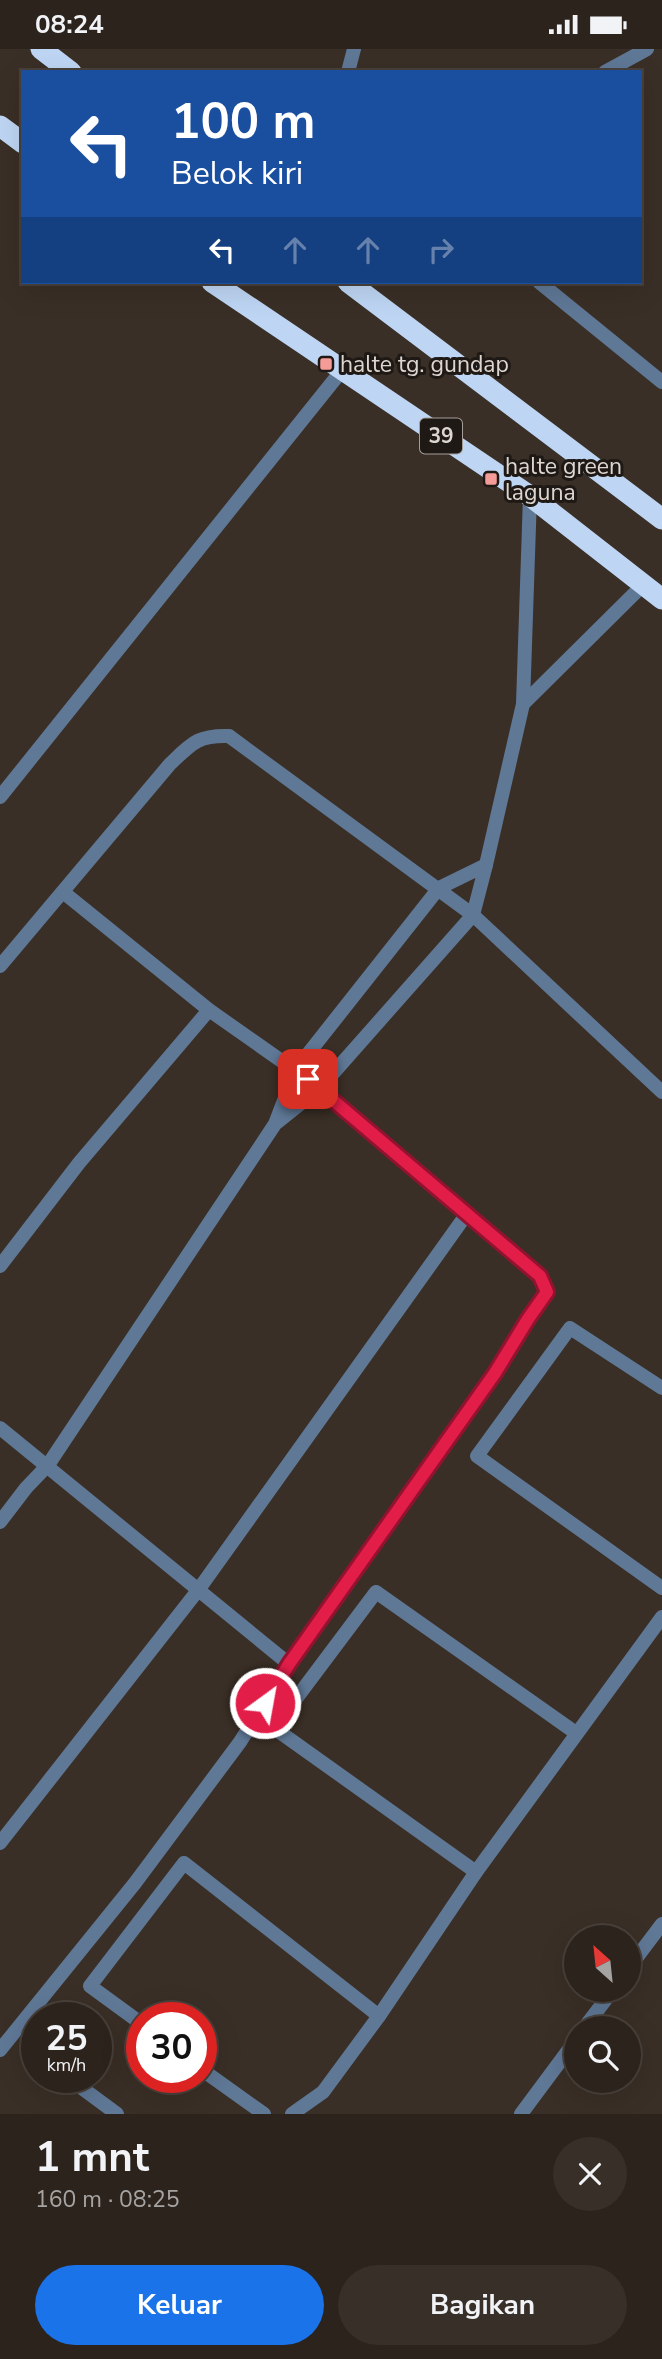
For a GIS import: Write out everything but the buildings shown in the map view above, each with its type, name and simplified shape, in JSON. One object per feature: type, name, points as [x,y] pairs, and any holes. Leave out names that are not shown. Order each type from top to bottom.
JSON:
[{"type":"highway","points":[[41,49],[68,70]]},
{"type":"highway","points":[[0,126],[21,142]]},
{"type":"highway","name":"39","points":[[215,284],[530,496],[662,599]]},
{"type":"highway","points":[[351,284],[662,519]]},
{"type":"street","points":[[349,70],[354,49]]},
{"type":"street","points":[[609,70],[647,49]]},
{"type":"street","points":[[541,284],[662,382]]},
{"type":"street","points":[[0,797],[344,369]]},
{"type":"street","points":[[275,1124],[320,1088],[473,915],[523,705],[530,496]]},
{"type":"street","points":[[523,705],[643,585]]},
{"type":"street","points":[[0,966],[170,764],[194,741],[209,735],[229,736],[473,915],[662,1092]]},
{"type":"street","points":[[0,1522],[48,1465],[275,1124],[296,1069],[439,888],[486,866]]},
{"type":"street","points":[[2,2043],[135,1883],[240,1742],[289,1664],[495,1373],[547,1292],[540,1276],[320,1088],[209,1010],[63,892]]},
{"type":"street","points":[[0,1266],[79,1163],[209,1010]]},
{"type":"street","points":[[0,1843],[199,1589],[466,1215]]},
{"type":"street","points":[[662,1388],[570,1328],[477,1456],[662,1588]]},
{"type":"street","points":[[0,1428],[289,1664]]},
{"type":"street","points":[[476,1872],[274,1728],[376,1592],[576,1733]]},
{"type":"street","points":[[292,2114],[323,2092],[476,1872],[662,1617]]},
{"type":"street","points":[[126,2012],[90,1986],[184,1863],[379,2015]]},
{"type":"street","points":[[641,1952],[662,1924]]},
{"type":"street","points":[[593,2016],[604,2002]]},
{"type":"street","points":[[521,2114],[564,2056]]},
{"type":"street","points":[[217,2080],[264,2114]]},
{"type":"street","points":[[89,2093],[117,2114]]},
{"type":"place","name":"halte tg. gundap","points":[[326,364]]},
{"type":"place","name":"halte green laguna","points":[[491,479]]},
{"type":"route","points":[[265,1703],[289,1664],[495,1373],[547,1292],[540,1276],[308,1079]]}]
